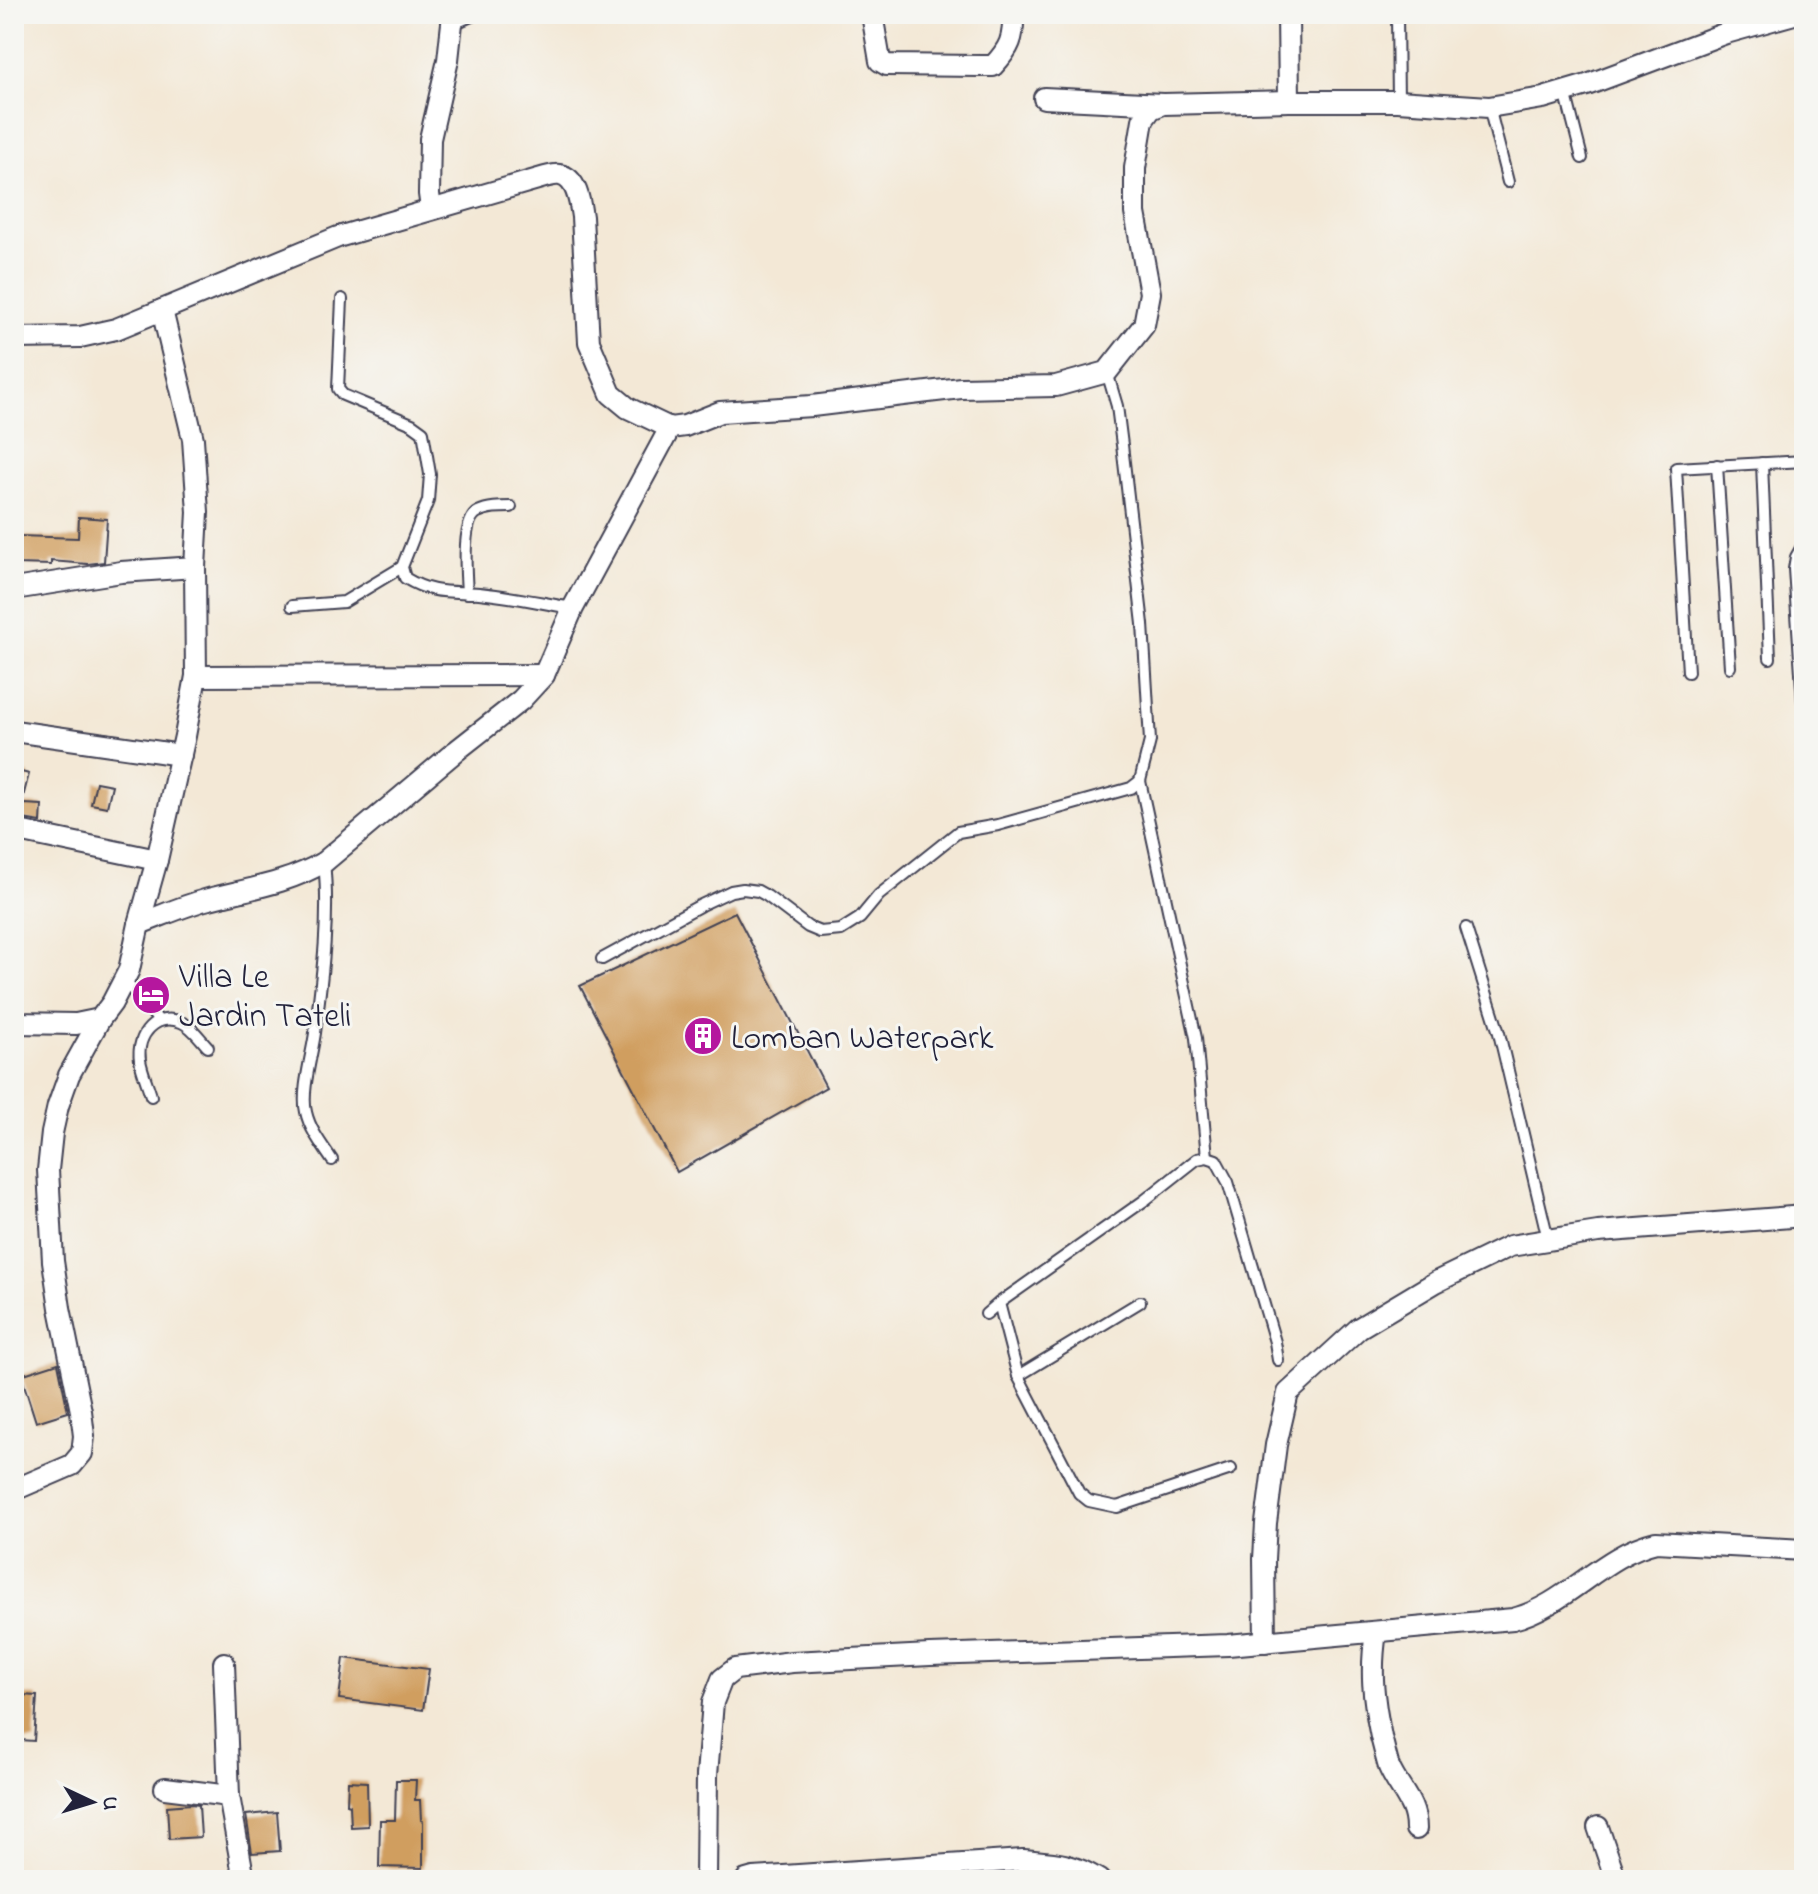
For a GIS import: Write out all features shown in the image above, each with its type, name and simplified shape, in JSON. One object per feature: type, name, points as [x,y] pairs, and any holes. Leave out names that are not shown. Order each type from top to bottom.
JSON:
[{"type":"street","points":[[872,14],[880,61],[887,65],[993,66],[1013,36],[1013,14]]},
{"type":"street","points":[[1288,14],[1289,101]]},
{"type":"street","points":[[1044,98],[1163,104],[1398,101],[1489,107],[1543,98],[1587,85],[1726,33],[1794,14]]},
{"type":"street","points":[[431,209],[430,139],[448,60],[452,20]]},
{"type":"street","points":[[17,344],[80,337],[116,329],[338,237],[561,175],[570,181],[579,197],[589,342],[611,394],[628,408],[670,428],[685,426],[720,412],[812,406],[961,388],[1056,386],[1107,372],[1144,325],[1150,293],[1135,213],[1135,168],[1143,120],[1151,109],[1163,104]]},
{"type":"street","points":[[14,1490],[72,1465],[82,1453],[84,1436],[81,1411],[53,1261],[48,1170],[52,1133],[69,1075],[129,970],[181,755],[196,676],[198,512],[193,439],[162,310]]},
{"type":"street","points":[[139,924],[200,901],[275,884],[306,873],[324,862],[521,700],[544,675],[573,608],[670,428]]},
{"type":"street","points":[[14,589],[121,572],[195,567]]},
{"type":"street","points":[[196,676],[544,675]]},
{"type":"street","points":[[14,731],[181,755]]},
{"type":"street","points":[[14,830],[157,860]]},
{"type":"street","points":[[14,1023],[76,1024],[100,1019]]},
{"type":"street","points":[[1265,1642],[1266,1523],[1276,1445],[1288,1393],[1359,1328],[1436,1282],[1510,1246],[1627,1229],[1804,1216]]},
{"type":"street","points":[[706,1880],[707,1775],[713,1702],[722,1679],[735,1669],[792,1662],[1228,1645],[1513,1619],[1547,1606],[1611,1561],[1642,1545],[1656,1542],[1804,1550]]},
{"type":"street","points":[[1376,1632],[1371,1674],[1378,1724],[1389,1766],[1414,1808],[1416,1829]]},
{"type":"street","points":[[224,1663],[229,1796],[244,1880]]},
{"type":"street","points":[[165,1788],[229,1796]]},
{"type":"street","points":[[1598,1827],[1616,1880]]},
{"type":"street","points":[[746,1880],[1023,1860],[1062,1863],[1082,1869],[1099,1880]]},
{"type":"lane","points":[[452,20],[476,14]]},
{"type":"lane","points":[[1397,14],[1398,101]]},
{"type":"lane","points":[[1565,91],[1582,158]]},
{"type":"lane","points":[[1489,107],[1508,182]]},
{"type":"lane","points":[[342,299],[338,389],[343,395],[412,424],[423,432],[430,474],[428,501],[402,567],[405,578],[417,586],[443,593],[478,593],[573,608]]},
{"type":"lane","points":[[1107,372],[1117,406],[1143,624],[1150,741],[1140,781],[1196,1038],[1207,1157]]},
{"type":"lane","points":[[1688,672],[1676,468],[1804,461]]},
{"type":"lane","points":[[1762,463],[1770,658]]},
{"type":"lane","points":[[1717,465],[1730,667]]},
{"type":"lane","points":[[478,593],[467,593],[465,556],[470,520],[475,513],[489,508],[511,507]]},
{"type":"lane","points":[[1803,703],[1794,569],[1796,557],[1804,543]]},
{"type":"lane","points":[[292,606],[344,602],[402,567]]},
{"type":"lane","points":[[602,959],[701,905],[731,891],[743,889],[767,896],[808,927],[820,932],[841,930],[860,918],[879,895],[958,832],[998,825],[1131,788],[1140,781]]},
{"type":"lane","points":[[324,862],[327,904],[305,1105],[308,1121],[332,1160]]},
{"type":"lane","points":[[1466,928],[1499,1033],[1548,1239]]},
{"type":"lane","points":[[124,981],[158,1020]]},
{"type":"lane","points":[[151,1096],[139,1059],[140,1047],[150,1026],[158,1020],[179,1021],[208,1047]]},
{"type":"lane","points":[[986,1314],[1197,1159],[1207,1157],[1216,1160],[1228,1182],[1278,1360]]},
{"type":"lane","points":[[1018,1376],[1140,1302]]},
{"type":"lane","points":[[999,1303],[1018,1376],[1079,1493],[1089,1501],[1117,1507],[1231,1469]]},
{"type":"building","points":[[79,517],[107,519],[104,562],[18,564],[19,536],[78,538]]},
{"type":"building","points":[[14,770],[29,774],[19,813],[14,812]]},
{"type":"building","points":[[96,782],[112,785],[107,807],[91,804]]},
{"type":"building","points":[[24,804],[42,805],[41,822],[23,819]]},
{"type":"building","name":"Lomban Waterpark","points":[[735,912],[826,1087],[677,1172],[580,986]]},
{"type":"building","points":[[58,1363],[68,1412],[36,1422],[21,1375]]},
{"type":"building","points":[[344,1658],[429,1669],[423,1710],[339,1699]]},
{"type":"building","points":[[22,1695],[37,1696],[34,1741],[19,1740]]},
{"type":"building","points":[[396,1780],[416,1780],[415,1800],[420,1800],[423,1821],[423,1868],[379,1867],[380,1820],[395,1820]]},
{"type":"building","points":[[348,1781],[367,1782],[368,1826],[351,1827],[350,1805],[347,1804]]},
{"type":"building","points":[[199,1805],[201,1837],[169,1839],[167,1806]]},
{"type":"building","points":[[277,1812],[280,1851],[252,1853],[246,1815]]},
{"type":"place","name":"Villa Le Jardin Tateli","points":[[151,995]]},
{"type":"place","name":"Lomban Waterpark","points":[[703,1036]]}]
